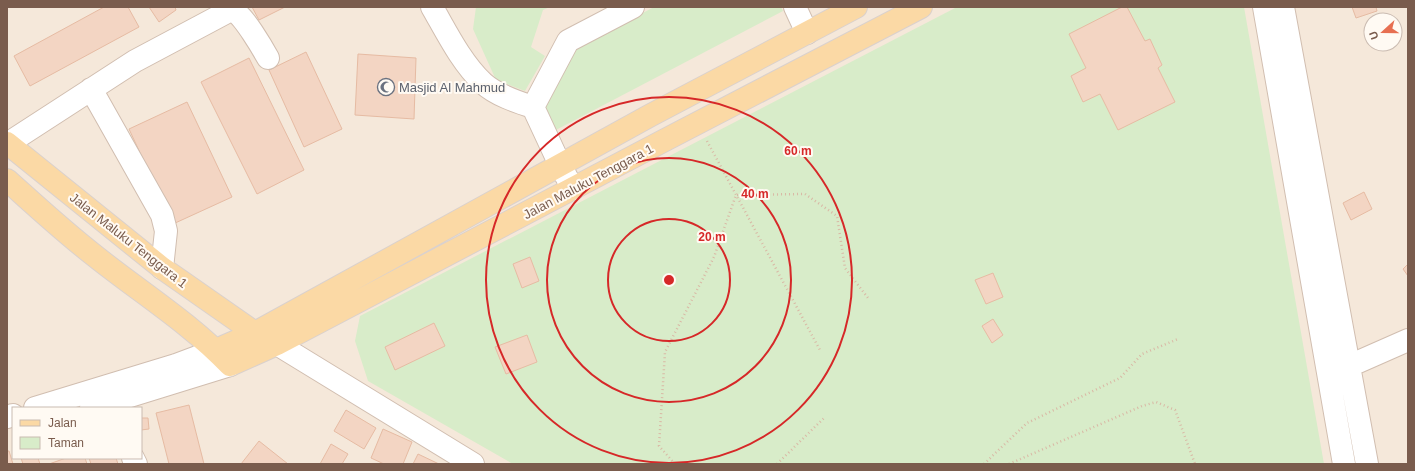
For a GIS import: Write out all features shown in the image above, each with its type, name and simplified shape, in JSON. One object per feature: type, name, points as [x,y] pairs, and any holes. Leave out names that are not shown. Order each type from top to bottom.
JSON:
[{"type":"main road","name":"Jalan Maluku Tenggara 1","points":[[255,333],[651,115],[856,7]]},
{"type":"main road","name":"Jalan Maluku Tenggara 1","points":[[7,143],[162,268],[255,333],[277,344],[921,7]]},
{"type":"main road","points":[[7,180],[94,255],[197,334],[223,357]]},
{"type":"main road","points":[[223,357],[255,333]]},
{"type":"main road","points":[[223,357],[277,344]]},
{"type":"street","points":[[432,7],[462,58],[484,84],[508,98],[533,107],[560,166],[573,189]]},
{"type":"street","points":[[533,107],[568,41],[633,7]]},
{"type":"street","points":[[795,7],[807,33]]},
{"type":"street","points":[[1264,7],[1344,464]]},
{"type":"street","points":[[1283,7],[1367,464]]},
{"type":"street","points":[[7,143],[135,61],[229,11],[235,12],[239,15],[254,35],[268,58]]},
{"type":"street","points":[[91,89],[162,215],[166,231],[162,268]]},
{"type":"street","points":[[1349,366],[1408,340]]},
{"type":"street","points":[[277,344],[472,464]]},
{"type":"street","points":[[104,406],[223,357]]},
{"type":"street","points":[[38,407],[176,365],[223,357]]},
{"type":"path","points":[[698,123],[821,352]]},
{"type":"path","points":[[736,195],[805,194],[838,216],[845,268],[868,298]]},
{"type":"path","points":[[675,464],[659,446],[665,352],[714,257],[736,195]]},
{"type":"path","points":[[984,464],[1027,423],[1120,378],[1142,354],[1178,339]]},
{"type":"path","points":[[1009,464],[1142,406],[1156,402],[1175,410],[1195,464]]},
{"type":"path","points":[[777,464],[824,418]]},
{"type":"shaded area","points":[[7,7],[1408,7],[1408,464],[7,464]]},
{"type":"green space","points":[[476,7],[550,7],[543,10],[531,47],[545,56],[525,91],[496,80],[473,29]]},
{"type":"green space","points":[[654,7],[781,7],[783,11],[554,131],[543,108],[575,49]]},
{"type":"green space","points":[[957,7],[1244,7],[1324,464],[513,464],[368,381],[355,341],[360,316]]},
{"type":"building","points":[[104,7],[128,7],[139,27],[30,86],[14,56]]},
{"type":"building","points":[[149,7],[175,7],[176,10],[159,22]]},
{"type":"building","points":[[252,7],[285,7],[259,20]]},
{"type":"building","points":[[1122,7],[1127,7],[1145,41],[1150,39],[1162,65],[1158,68],[1175,102],[1118,130],[1100,94],[1083,102],[1071,76],[1086,68],[1069,34]]},
{"type":"building","points":[[1352,7],[1376,7],[1377,11],[1363,12],[1363,16],[1356,18]]},
{"type":"building","points":[[306,52],[342,129],[304,147],[269,70]]},
{"type":"building","name":"Masjid Al Mahmud","points":[[358,54],[416,58],[414,119],[355,115]]},
{"type":"building","points":[[249,58],[304,170],[257,194],[201,82]]},
{"type":"building","points":[[187,102],[232,197],[173,224],[129,129]]},
{"type":"building","points":[[1364,192],[1372,209],[1351,220],[1343,203]]},
{"type":"building","points":[[530,257],[539,281],[522,288],[513,264]]},
{"type":"building","points":[[1408,264],[1408,276],[1403,269]]},
{"type":"building","points":[[993,273],[1003,297],[986,304],[975,280]]},
{"type":"building","points":[[993,319],[1003,335],[992,343],[982,326]]},
{"type":"building","points":[[434,323],[445,346],[395,370],[385,347]]},
{"type":"building","points":[[527,335],[537,362],[506,374],[495,347]]},
{"type":"building","points":[[189,405],[204,464],[169,464],[156,413]]},
{"type":"building","points":[[346,410],[376,428],[364,449],[334,431]]},
{"type":"building","points":[[142,418],[148,418],[149,429],[142,430]]},
{"type":"building","points":[[383,429],[412,442],[403,464],[384,464],[371,458]]},
{"type":"building","points":[[259,441],[288,464],[241,464]]},
{"type":"building","points":[[331,444],[348,454],[342,464],[320,464]]},
{"type":"building","points":[[7,451],[9,451],[13,464],[7,464]]},
{"type":"building","points":[[418,454],[439,464],[413,464]]},
{"type":"building","points":[[21,459],[38,459],[40,464],[23,464]]},
{"type":"building","points":[[63,459],[85,459],[87,464],[49,464]]},
{"type":"building","points":[[89,459],[116,459],[118,464],[91,464]]},
{"type":"place","name":"Masjid Al Mahmud","points":[[386,87]]}]
